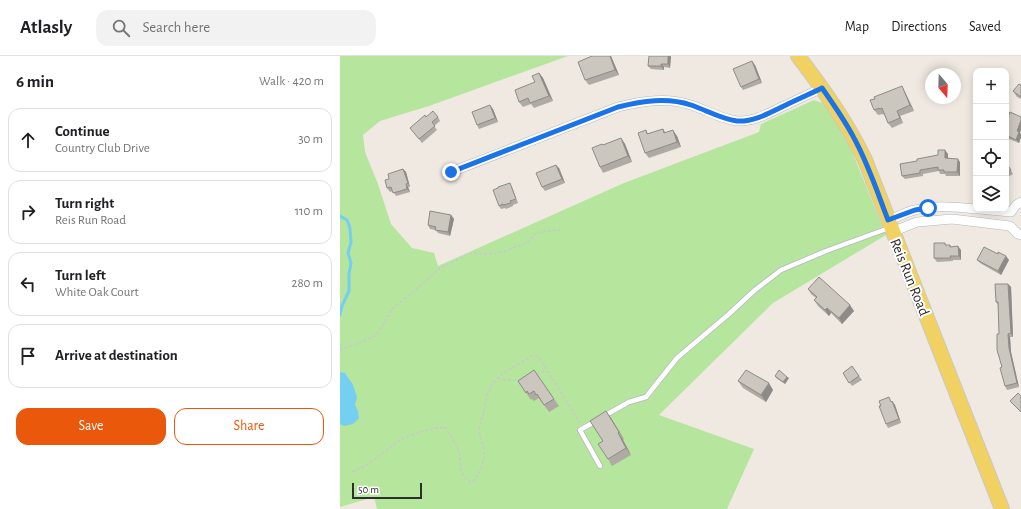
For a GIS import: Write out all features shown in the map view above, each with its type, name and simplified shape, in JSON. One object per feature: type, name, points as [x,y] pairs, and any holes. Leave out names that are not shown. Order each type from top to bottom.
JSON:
[{"type":"main road","name":"Reis Run Road","points":[[798,56],[842,117],[865,160],[1002,509]]},
{"type":"street","points":[[451,172],[618,107],[634,103],[661,100],[675,101],[689,104],[722,117],[737,121],[759,118],[822,88]]},
{"type":"street","points":[[1010,226],[1011,212],[1016,205],[1021,202]]},
{"type":"street","points":[[891,226],[915,210],[954,207],[973,209]]},
{"type":"street","points":[[891,226],[952,219],[1010,226],[1021,235]]},
{"type":"lane","points":[[600,466],[580,430],[629,402],[646,397],[677,358],[755,290],[781,270],[891,226]]},
{"type":"path","points":[[340,350],[376,335],[393,308],[440,268],[469,254],[503,252],[528,242],[536,233],[563,230]]},
{"type":"path","points":[[352,472],[368,465],[401,439],[426,430],[445,427],[459,452],[462,475],[471,482],[476,479],[484,458],[479,427],[483,416],[486,399],[492,384],[502,374],[532,356],[539,357],[583,428]]},
{"type":"path","points":[[535,375],[546,370]]},
{"type":"path","points":[[498,378],[506,380],[522,380]]},
{"type":"green space","points":[[340,56],[568,56],[429,106],[380,121],[363,135],[365,152],[378,184],[391,224],[412,248],[434,253],[438,266],[624,183],[759,132],[761,124],[814,100],[826,104],[851,149],[886,235],[773,303],[659,415],[754,449],[727,509],[377,509],[374,497],[340,507]]},
{"type":"water","points":[[340,372],[345,373],[353,385],[357,397],[355,405],[359,418],[353,424],[344,426],[340,424]]},
{"type":"building","points":[[592,56],[610,56],[615,70],[585,80],[578,62]]},
{"type":"building","points":[[649,56],[668,56],[668,64],[661,64],[661,66],[648,66]]},
{"type":"building","points":[[752,61],[759,79],[741,87],[733,69]]},
{"type":"building","points":[[539,73],[549,96],[530,103],[528,98],[519,102],[515,90],[535,82],[532,76]]},
{"type":"building","points":[[1019,84],[1021,85],[1021,97],[1013,91]]},
{"type":"building","points":[[902,86],[910,105],[897,111],[900,118],[888,123],[882,108],[874,110],[870,100]]},
{"type":"building","points":[[490,105],[495,118],[477,125],[472,112]]},
{"type":"building","points":[[433,111],[438,117],[432,122],[435,126],[419,139],[410,128],[425,115],[426,117]]},
{"type":"building","points":[[1010,112],[1021,117],[1017,131],[1019,132],[1016,140],[1009,136]]},
{"type":"building","points":[[663,129],[664,133],[673,130],[677,142],[645,153],[638,133],[646,130],[647,134]]},
{"type":"building","points":[[621,138],[628,156],[600,167],[592,148]]},
{"type":"building","points":[[938,150],[945,150],[945,158],[958,159],[957,172],[944,172],[944,170],[938,170],[938,167],[920,170],[920,173],[902,176],[900,164],[938,155]]},
{"type":"building","points":[[556,165],[562,179],[542,187],[536,173]]},
{"type":"building","points":[[403,169],[408,183],[406,184],[407,189],[393,193],[391,187],[387,188],[385,180],[389,179],[388,174]]},
{"type":"building","points":[[510,183],[516,199],[510,201],[511,203],[499,206],[493,190]]},
{"type":"building","points":[[430,211],[451,215],[448,232],[435,230],[436,227],[428,225]]},
{"type":"building","points":[[934,243],[945,243],[945,245],[950,245],[950,247],[958,246],[959,256],[950,256],[951,258],[934,258]]},
{"type":"building","points":[[984,247],[1006,256],[998,271],[977,260]]},
{"type":"building","points":[[819,277],[850,305],[839,318],[827,308],[825,310],[814,300],[817,297],[808,289]]},
{"type":"building","points":[[995,284],[1008,284],[1011,333],[1008,334],[1009,348],[1017,383],[1005,386],[997,350],[997,334],[999,334],[998,302],[996,302]]},
{"type":"building","points":[[852,366],[859,376],[849,383],[843,373]]},
{"type":"building","points":[[534,370],[554,399],[544,405],[534,391],[529,394],[527,391],[526,393],[518,381]]},
{"type":"building","points":[[746,370],[769,383],[761,395],[738,381]]},
{"type":"building","points":[[779,370],[787,377],[783,382],[775,376]]},
{"type":"building","points":[[1018,393],[1021,396],[1021,412],[1010,401]]},
{"type":"building","points":[[889,397],[899,419],[886,424],[879,406],[881,406],[879,401]]},
{"type":"building","points":[[606,411],[619,432],[618,433],[626,448],[608,459],[598,444],[603,441],[590,421]]},
{"type":"waterway","points":[[340,216],[347,220],[350,228],[351,242],[348,253],[351,263],[349,274],[349,291],[342,306],[340,315]]},
{"type":"route","points":[[451,172],[618,107],[634,103],[661,100],[675,101],[689,104],[722,117],[737,121],[751,120],[759,118],[822,88],[849,128],[865,160],[888,220],[915,210],[928,208]]}]
